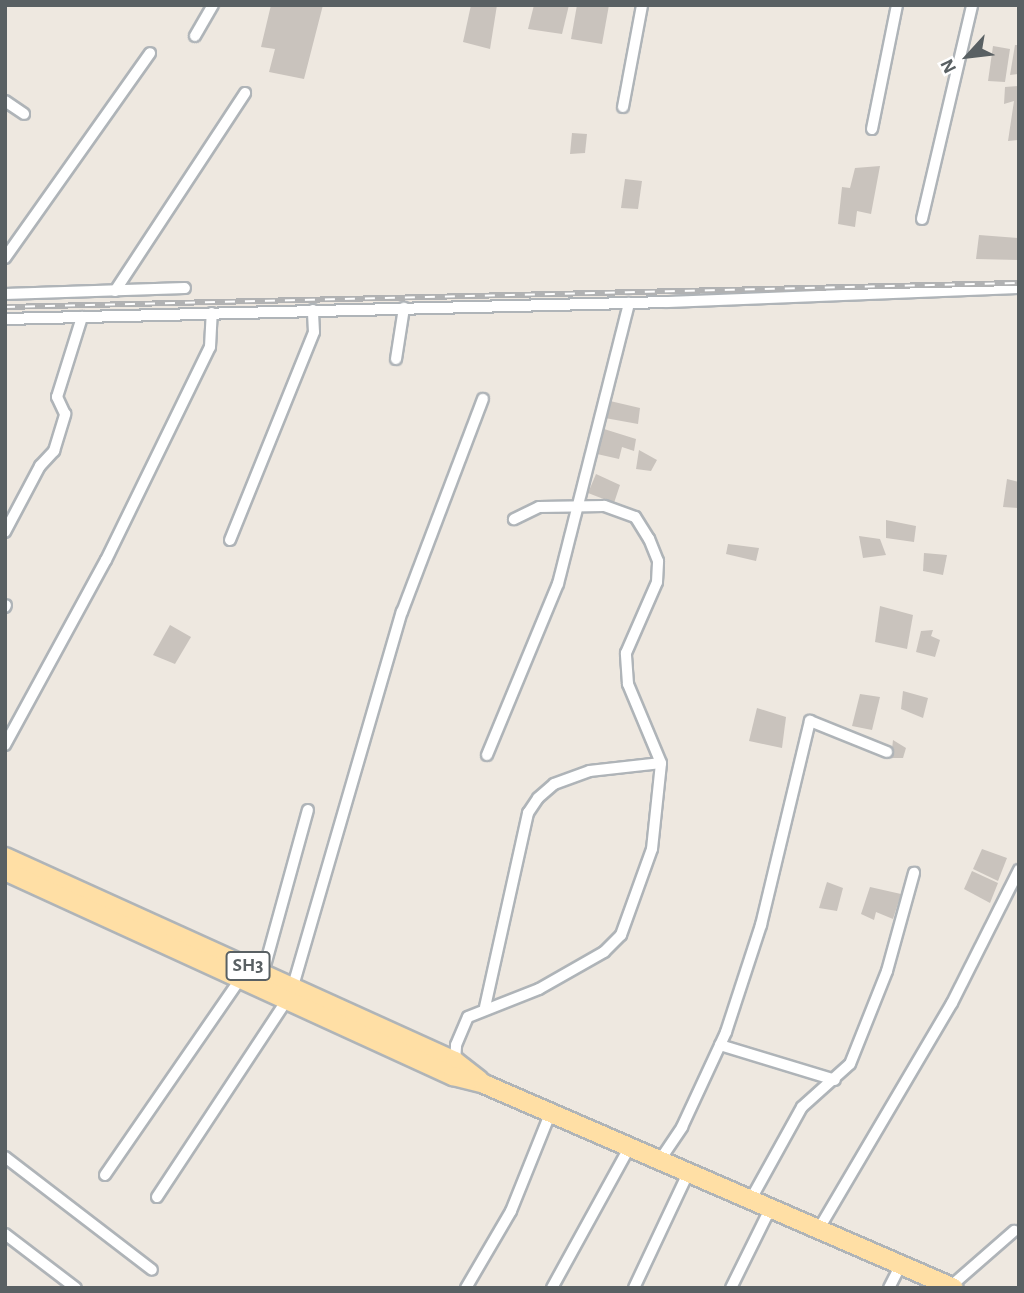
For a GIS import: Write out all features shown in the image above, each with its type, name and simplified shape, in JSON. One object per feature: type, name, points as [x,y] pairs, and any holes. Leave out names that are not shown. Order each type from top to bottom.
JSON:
[{"type":"main road","name":"SH3","points":[[5,857],[263,972],[291,992],[453,1076],[484,1084],[629,1148],[820,1227],[953,1287]]},
{"type":"main road","name":"SH3","points":[[5,871],[241,978],[291,992],[456,1061],[484,1084]]},
{"type":"street","points":[[195,36],[213,5]]},
{"type":"street","points":[[623,107],[642,5]]},
{"type":"street","points":[[872,130],[897,5]]},
{"type":"street","points":[[922,219],[972,5]]},
{"type":"street","points":[[5,258],[150,53]]},
{"type":"street","points":[[115,291],[245,93]]},
{"type":"street","points":[[5,101],[24,114]]},
{"type":"street","points":[[5,294],[185,288]]},
{"type":"street","points":[[5,319],[629,303],[1019,288]]},
{"type":"street","points":[[487,755],[558,583],[629,303]]},
{"type":"street","points":[[396,359],[404,308]]},
{"type":"street","points":[[230,540],[314,332],[313,310]]},
{"type":"street","points":[[5,745],[106,560],[210,347],[212,313]]},
{"type":"street","points":[[5,532],[40,466],[54,451],[65,414],[57,397],[82,317]]},
{"type":"street","points":[[157,1197],[291,992],[402,612],[483,399]]},
{"type":"street","points":[[456,1061],[456,1045],[468,1017],[485,1007],[539,989],[604,952],[621,935],[652,849],[661,763],[653,737],[628,684],[626,653],[657,582],[658,561],[635,517],[604,506],[539,507],[514,519]]},
{"type":"street","points":[[660,1160],[682,1127],[720,1045],[761,925],[810,721],[887,752]]},
{"type":"street","points":[[485,1007],[528,813],[538,797],[554,784],[590,771],[661,763]]},
{"type":"street","points":[[263,972],[308,810]]},
{"type":"street","points":[[820,1227],[952,1003],[1019,870]]},
{"type":"street","points":[[751,1199],[802,1107],[850,1064],[887,971],[914,873]]},
{"type":"street","points":[[105,1175],[241,978]]},
{"type":"street","points":[[720,1045],[835,1080]]},
{"type":"street","points":[[466,1288],[511,1211],[550,1114]]},
{"type":"street","points":[[552,1288],[629,1148]]},
{"type":"street","points":[[5,1157],[152,1270]]},
{"type":"street","points":[[634,1288],[689,1171]]},
{"type":"street","points":[[731,1288],[771,1207]]},
{"type":"street","points":[[953,1287],[1014,1231]]},
{"type":"street","points":[[5,1234],[76,1288]]},
{"type":"street","points":[[889,1288],[902,1263]]},
{"type":"building","points":[[271,5],[323,5],[304,79],[269,72],[275,49],[261,47]]},
{"type":"building","points":[[471,5],[497,5],[490,49],[463,42]]},
{"type":"building","points":[[534,5],[569,5],[562,34],[528,29]]},
{"type":"building","points":[[577,5],[609,5],[602,44],[571,39]]},
{"type":"building","points":[[1015,45],[1019,45],[1019,74],[1010,75]]},
{"type":"building","points":[[993,46],[1010,49],[1005,82],[988,81]]},
{"type":"building","points":[[1019,86],[1019,140],[1008,141],[1014,101],[1004,104],[1005,87]]},
{"type":"building","points":[[572,133],[587,134],[585,153],[570,154]]},
{"type":"building","points":[[880,166],[871,214],[857,211],[855,227],[838,224],[842,187],[850,188],[855,168]]},
{"type":"building","points":[[625,179],[642,181],[638,209],[621,208]]},
{"type":"building","points":[[979,235],[1019,238],[1019,260],[976,259]]},
{"type":"building","points":[[610,401],[640,408],[638,424],[605,418]]},
{"type":"building","points":[[604,429],[636,439],[634,451],[622,447],[619,459],[597,454]]},
{"type":"building","points":[[639,450],[657,460],[651,471],[636,469]]},
{"type":"building","points":[[596,474],[620,485],[614,503],[588,493]]},
{"type":"building","points":[[1007,479],[1019,482],[1019,508],[1003,507]]},
{"type":"building","points":[[886,520],[916,526],[914,542],[886,538]]},
{"type":"building","points":[[859,536],[880,539],[886,555],[863,558]]},
{"type":"building","points":[[728,544],[759,548],[756,561],[726,554]]},
{"type":"building","points":[[924,553],[947,555],[943,575],[923,571]]},
{"type":"building","points":[[880,606],[913,615],[907,649],[875,642]]},
{"type":"building","points":[[170,625],[191,637],[175,664],[153,655]]},
{"type":"building","points":[[933,630],[931,636],[940,640],[935,657],[916,652],[921,631]]},
{"type":"building","points":[[903,691],[928,698],[923,718],[901,709]]},
{"type":"building","points":[[860,694],[880,697],[872,730],[852,726]]},
{"type":"building","points":[[757,708],[786,717],[782,748],[749,741]]},
{"type":"building","points":[[893,740],[906,748],[903,758],[891,758]]},
{"type":"building","points":[[982,849],[1007,858],[998,881],[973,869]]},
{"type":"building","points":[[972,871],[998,883],[990,903],[964,889]]},
{"type":"building","points":[[827,882],[843,888],[837,911],[819,908]]},
{"type":"building","points":[[870,887],[901,894],[893,919],[876,912],[874,920],[861,914]]},
{"type":"railway","points":[[5,307],[1019,283]]}]
